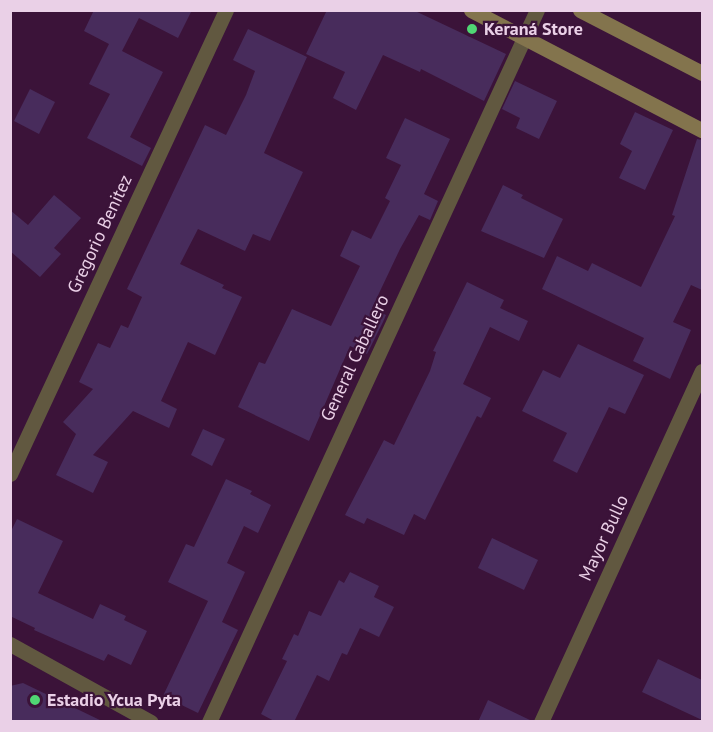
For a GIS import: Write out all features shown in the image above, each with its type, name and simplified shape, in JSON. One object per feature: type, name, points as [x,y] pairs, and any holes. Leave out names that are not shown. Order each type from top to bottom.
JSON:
[{"type":"main road","points":[[471,10],[702,130]]},
{"type":"main road","points":[[580,10],[702,73]]},
{"type":"street","name":"Gregorio Benitez","points":[[10,474],[226,10]]},
{"type":"street","name":"General Caballero","points":[[209,722],[537,10]]},
{"type":"street","name":"Mayor Bullo","points":[[541,722],[702,371]]},
{"type":"street","points":[[10,644],[151,722]]},
{"type":"building","points":[[94,10],[192,10],[178,38],[139,18],[122,51],[163,72],[130,137],[151,148],[142,166],[87,138],[110,94],[89,84],[109,44],[84,31]]},
{"type":"building","points":[[327,10],[413,10],[506,54],[484,101],[421,69],[420,72],[383,55],[356,110],[333,98],[345,72],[306,54]]},
{"type":"building","points":[[248,29],[307,57],[264,153],[303,172],[270,241],[253,234],[245,251],[198,229],[180,264],[224,285],[222,288],[242,297],[215,355],[188,342],[161,401],[177,409],[169,428],[133,411],[93,455],[108,462],[93,493],[56,475],[76,434],[63,422],[93,389],[79,382],[98,343],[110,348],[121,325],[128,328],[142,297],[127,289],[205,125],[226,135],[246,95],[255,71],[233,60]]},
{"type":"building","points":[[515,81],[557,101],[539,139],[516,128],[520,118],[502,109]]},
{"type":"building","points":[[30,89],[55,102],[39,134],[14,121]]},
{"type":"building","points":[[635,112],[673,130],[645,190],[619,178],[632,151],[620,144]]},
{"type":"building","points":[[405,118],[450,139],[424,194],[438,201],[430,220],[419,215],[400,249],[372,308],[386,315],[383,322],[367,354],[350,346],[309,441],[238,407],[259,362],[265,364],[292,309],[331,326],[360,266],[340,256],[352,230],[371,239],[390,201],[385,198],[401,165],[386,158]]},
{"type":"building","points":[[697,139],[702,140],[702,290],[691,285],[673,322],[691,330],[670,379],[633,361],[644,338],[542,289],[557,256],[588,271],[592,263],[641,287],[675,216],[672,215]]},
{"type":"building","points":[[503,185],[523,195],[521,198],[563,219],[544,258],[481,231]]},
{"type":"building","points":[[54,195],[81,218],[54,248],[61,254],[40,277],[10,251],[10,210],[28,225]]},
{"type":"building","points":[[467,282],[504,300],[500,308],[528,321],[519,341],[490,327],[463,384],[491,398],[481,418],[477,416],[425,520],[414,514],[404,535],[367,518],[364,524],[345,515],[384,440],[394,445],[430,371],[436,352],[433,351]]},
{"type":"building","points":[[578,344],[644,375],[625,414],[609,407],[577,473],[553,461],[567,433],[522,411],[543,370],[560,378]]},
{"type":"building","points":[[203,429],[225,439],[212,466],[191,455]]},
{"type":"building","points":[[226,479],[252,491],[250,494],[271,505],[258,533],[244,526],[227,563],[245,572],[222,622],[238,630],[198,713],[163,696],[208,601],[168,582],[186,544],[194,547]]},
{"type":"building","points":[[17,519],[63,541],[38,593],[93,619],[100,604],[126,616],[124,620],[147,631],[131,665],[108,654],[104,661],[34,630],[35,628],[10,616],[10,533]]},
{"type":"building","points":[[492,538],[538,560],[524,590],[478,568]]},
{"type":"building","points":[[350,572],[379,586],[374,597],[394,607],[379,637],[360,628],[347,655],[342,653],[329,681],[317,675],[294,722],[276,722],[261,714],[287,661],[282,659],[294,634],[298,636],[309,611],[321,616],[339,580],[344,583]]},
{"type":"building","points":[[658,659],[702,680],[702,720],[642,692]]},
{"type":"building","name":"Estadio Ycua Pyta","points":[[23,683],[104,722],[10,722],[10,686]]},
{"type":"building","points":[[488,700],[532,721],[478,722]]},
{"type":"place","name":"Keraná Store","points":[[472,29]]},
{"type":"place","name":"Estadio Ycua Pyta","points":[[35,700]]}]
